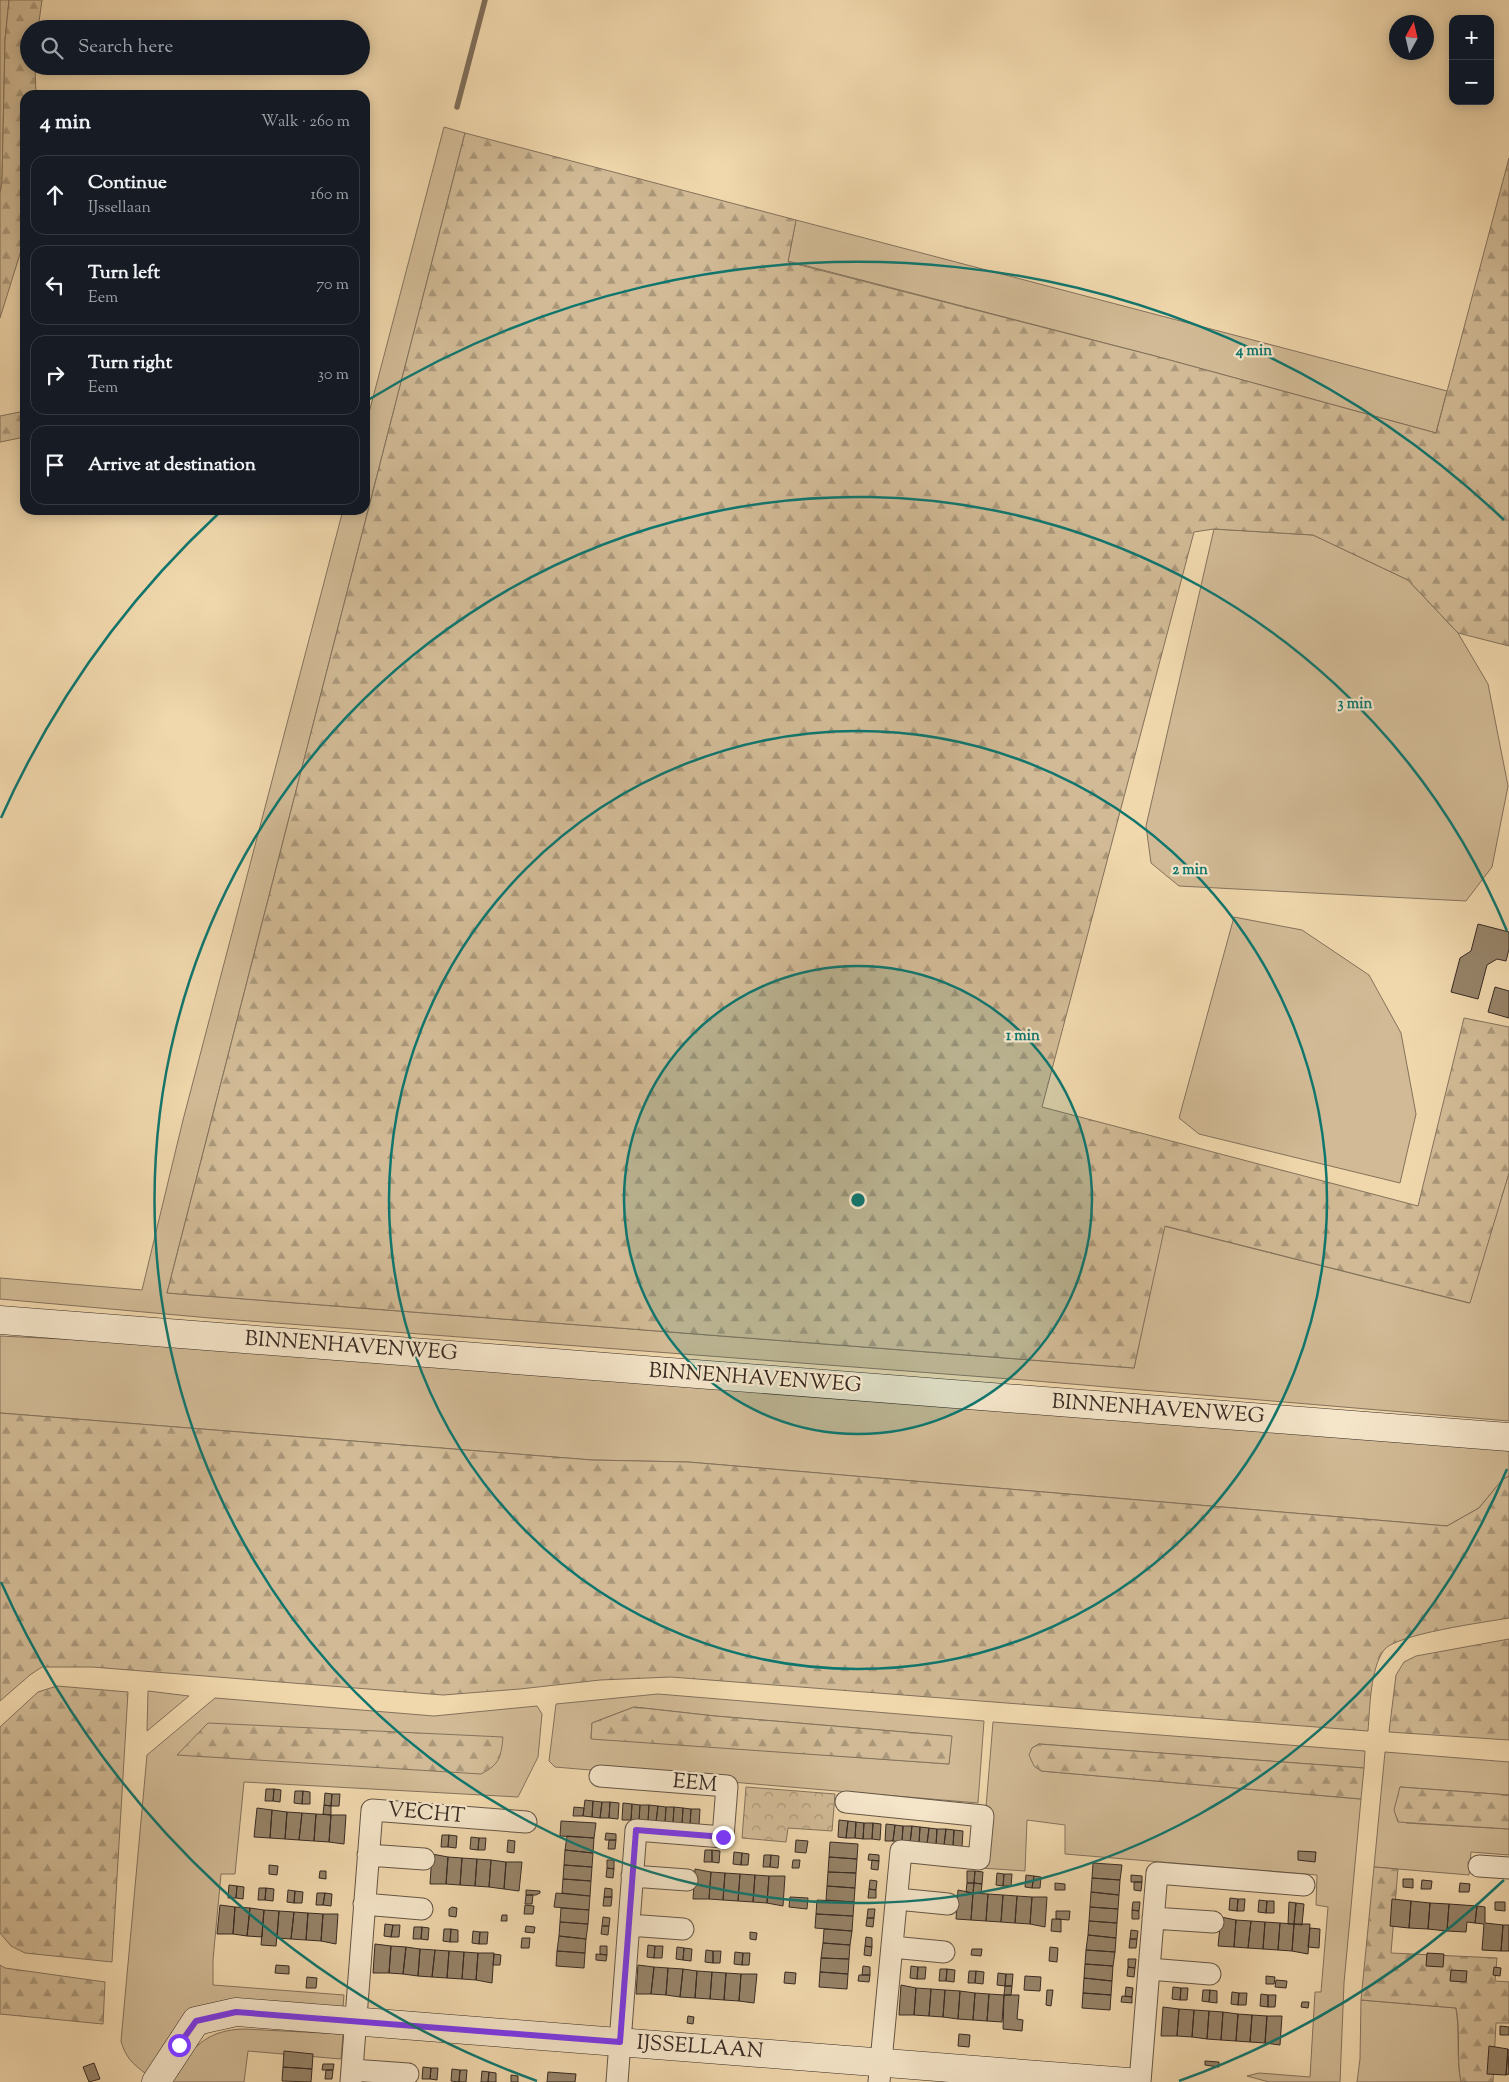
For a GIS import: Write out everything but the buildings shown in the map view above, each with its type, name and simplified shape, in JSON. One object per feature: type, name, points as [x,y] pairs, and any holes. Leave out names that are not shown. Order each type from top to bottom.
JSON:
[{"type":"street","name":"BINNENHAVENWEG","points":[[0,1320],[1509,1437]]},
{"type":"street","name":"EEM","points":[[600,1776],[727,1786],[723,1837],[636,1830],[617,2082]]},
{"type":"street","points":[[846,1802],[983,1816],[979,1859],[901,1851],[880,2072]]},
{"type":"street","name":"VECHT","points":[[408,2074],[351,2076],[372,1810],[526,1822]]},
{"type":"street","points":[[368,1855],[424,1859]]},
{"type":"street","points":[[1479,1866],[1509,1868]]},
{"type":"street","points":[[1140,2082],[1157,1873],[1304,1885]]},
{"type":"street","points":[[632,1876],[687,1880]]},
{"type":"street","points":[[897,1899],[948,1904]]},
{"type":"street","points":[[364,1904],[422,1909]]},
{"type":"street","points":[[1153,1918],[1213,1922]]},
{"type":"street","points":[[628,1925],[683,1929]]},
{"type":"street","points":[[892,1947],[944,1952]]},
{"type":"street","points":[[1149,1969],[1210,1974]]},
{"type":"street","name":"IJSSELLAAN","points":[[156,2082],[196,2021],[236,2012],[620,2042],[880,2072],[1128,2082]]},
{"type":"green space","points":[[0,0],[9,0],[5,40],[2,182],[0,193]]},
{"type":"green space","points":[[9,0],[42,0],[39,20],[20,20],[20,75],[35,75],[36,90],[20,90],[20,254],[0,318],[0,193],[2,182],[5,40]]},
{"type":"green space","points":[[444,127],[465,133],[370,503],[370,409]]},
{"type":"green space","points":[[465,133],[796,220],[788,262],[1155,356],[1436,433],[1509,158],[1509,646],[1458,633],[1408,580],[1313,535],[1214,529],[1194,532],[1042,1107],[1418,1206],[1464,1018],[1509,1027],[1509,1173],[1470,1303],[1165,1226],[1134,1368],[167,1293],[367,515],[370,515],[370,503]]},
{"type":"green space","points":[[796,220],[1447,391],[1436,433],[1155,356],[788,261]]},
{"type":"green space","points":[[20,412],[20,438],[0,442],[0,416]]},
{"type":"green space","points":[[342,515],[367,515],[167,1293],[1134,1368],[1164,1226],[1469,1303],[1509,1173],[1509,1421],[1024,1380],[210,1318],[0,1299],[0,1278],[142,1290],[183,1120]]},
{"type":"green space","points":[[1214,529],[1313,535],[1408,580],[1458,633],[1488,684],[1508,786],[1492,867],[1466,901],[1179,886],[1151,863],[1146,826]]},
{"type":"green space","points":[[1234,917],[1302,930],[1369,975],[1401,1033],[1416,1114],[1400,1183],[1199,1134],[1179,1118]]},
{"type":"green space","points":[[0,1336],[105,1341],[1509,1449],[1509,1476],[1502,1480],[1479,1508],[1447,1526],[688,1462],[592,1460],[0,1413]]},
{"type":"green space","points":[[0,1413],[592,1460],[688,1462],[1447,1526],[1479,1508],[1502,1480],[1509,1476],[1509,1618],[1423,1634],[1392,1644],[1384,1650],[1379,1658],[1373,1678],[1368,1731],[671,1677],[600,1680],[443,1695],[92,1667],[42,1667],[0,1701]]},
{"type":"green space","points":[[1509,1639],[1509,1740],[1389,1732],[1396,1675],[1404,1662],[1416,1656]]},
{"type":"green space","points":[[57,1686],[128,1692],[112,1962],[25,1953],[11,1946],[0,1933],[0,1727],[38,1692]]},
{"type":"green space","points":[[148,1691],[189,1696],[147,1731]]},
{"type":"green space","points":[[658,1694],[984,1721],[978,1803],[555,1767],[549,1761],[556,1704]],"holes":[[[634,1707],[715,1716],[951,1736],[949,1764],[591,1738],[592,1723]]]},
{"type":"green space","points":[[215,1698],[434,1716],[537,1706],[542,1714],[538,1757],[518,1797],[244,1782],[235,1874],[221,1874],[213,1960],[213,1985],[344,1995],[343,2007],[182,2021],[164,2044],[146,2074],[130,2060],[121,2041],[147,1755]]},
{"type":"green space","points":[[634,1707],[715,1716],[952,1736],[949,1764],[591,1739],[592,1723]]},
{"type":"green space","points":[[993,1722],[1365,1751],[1364,1768],[1039,1744],[1032,1748],[1041,1771],[1361,1799],[1344,1983],[1340,2082],[1269,2082],[1247,2076],[1259,2073],[1310,2077],[1315,1992],[1321,1992],[1328,1907],[1316,1905],[1317,1875],[1065,1854],[1065,1825],[1027,1820],[1025,1871],[981,1868]]},
{"type":"green space","points":[[208,1723],[503,1737],[496,1763],[481,1774],[177,1755]]},
{"type":"green space","points":[[1039,1744],[1364,1768],[1361,1799],[1041,1771],[1034,1766],[1029,1755],[1032,1748]]},
{"type":"green space","points":[[1385,1752],[1509,1762],[1509,1795],[1400,1787],[1406,1823],[1509,1829],[1509,1855],[1471,1852],[1469,1875],[1374,1867]]},
{"type":"green space","points":[[746,1787],[835,1794],[832,1831],[788,1828],[786,1842],[742,1838]]},
{"type":"green space","points":[[1400,1787],[1509,1795],[1509,1829],[1398,1822],[1394,1810]]},
{"type":"green space","points":[[1374,1867],[1398,1869],[1391,1953],[1497,1958],[1495,1981],[1509,1982],[1509,2023],[1496,2023],[1493,2082],[1461,2082],[1456,2008],[1361,2000]]},
{"type":"green space","points":[[0,1965],[5,1968],[105,1982],[103,2024],[0,2014]]},
{"type":"green space","points":[[1361,2000],[1456,2008],[1461,2082],[1357,2082],[1360,2059]]},
{"type":"green space","points":[[244,2029],[343,2034],[341,2059],[248,2051],[244,2082],[169,2082],[199,2044],[218,2033]]},
{"type":"waterway","points":[[457,107],[485,0]]},
{"type":"route","points":[[179,2045],[196,2021],[236,2012],[620,2042],[636,1830],[723,1837]]}]
